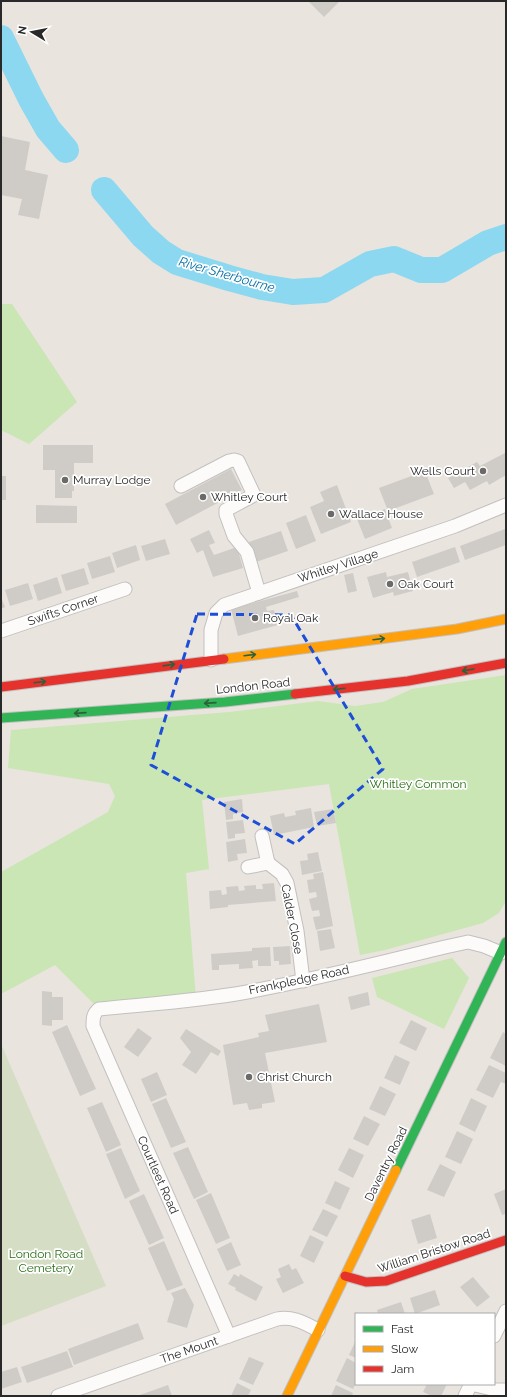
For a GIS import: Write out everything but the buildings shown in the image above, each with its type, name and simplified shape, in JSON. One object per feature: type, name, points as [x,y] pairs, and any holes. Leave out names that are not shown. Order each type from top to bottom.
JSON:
[{"type":"main road","points":[[457,629],[506,610]]},
{"type":"main road","points":[[1,687],[457,629],[506,619]]},
{"type":"main road","name":"London Road","points":[[1,718],[225,702],[408,681],[506,663]]},
{"type":"main road","name":"Daventry Road","points":[[287,1396],[504,948]]},
{"type":"main road","name":"William Bristow Road","points":[[346,1276],[357,1281],[371,1283],[386,1281],[506,1240]]},
{"type":"street","points":[[181,486],[229,461],[238,461],[254,495],[226,510],[226,514],[234,536],[247,552],[259,593]]},
{"type":"street","name":"Whitley Village","points":[[211,660],[211,630],[216,613],[224,605],[441,531],[506,505]]},
{"type":"street","name":"Swifts Corner","points":[[1,631],[125,589]]},
{"type":"street","points":[[248,867],[268,863],[262,836]]},
{"type":"street","name":"Calder Close","points":[[268,863],[282,874],[287,883],[297,931],[302,981]]},
{"type":"street","name":"Frankpledge Road","points":[[95,1012],[99,1009],[245,992],[302,981],[468,942],[484,946],[504,948]]},
{"type":"street","name":"Courtleet Road","points":[[95,1012],[93,1026],[229,1336]]},
{"type":"street","points":[[495,1334],[506,1311]]},
{"type":"street","name":"The Mount","points":[[58,1396],[285,1318],[298,1320],[318,1330]]},
{"type":"street","points":[[465,1396],[470,1385]]},
{"type":"street","points":[[475,1385],[496,1390],[506,1390]]},
{"type":"highlighted area","points":[[197,614],[291,615],[383,769],[295,844],[151,765]]},
{"type":"green space","points":[[1,304],[12,304],[77,402],[29,444],[1,430]]},
{"type":"green space","name":"Whitley Common","points":[[506,675],[506,901],[499,913],[483,923],[385,950],[360,955],[329,784],[202,800],[209,869],[186,873],[196,999],[99,1009],[55,965],[1,994],[1,872],[108,812],[115,796],[109,784],[8,768],[11,730],[229,712],[318,701],[355,706],[383,702],[412,689]]},
{"type":"green space","points":[[452,958],[469,978],[444,1029],[377,997],[372,978]]},
{"type":"green space","name":"London Road Cemetery","points":[[1,1044],[106,1286],[1,1326]]},
{"type":"waterway","name":"River Sherbourne","points":[[1,38],[31,99],[48,129],[66,150]]},
{"type":"waterway","name":"River Sherbourne","points":[[104,190],[143,236],[161,252],[177,262],[262,287],[293,292],[324,290],[370,264],[394,259],[421,270],[442,270],[488,243],[506,237]]},
{"type":"traffic: fast","points":[[1,718],[225,702],[295,694]]},
{"type":"traffic: fast","points":[[396,1170],[506,942]]},
{"type":"traffic: slow","points":[[224,659],[457,629],[506,619]]},
{"type":"traffic: slow","points":[[287,1396],[396,1170]]},
{"type":"traffic: jam","points":[[1,687],[224,659]]},
{"type":"traffic: jam","points":[[295,694],[408,681],[506,663]]},
{"type":"traffic: jam","points":[[345,1276],[366,1282],[386,1281],[506,1240]]},
{"type":"place","name":"Wells Court","points":[[483,471]]},
{"type":"place","name":"Murray Lodge","points":[[65,480]]},
{"type":"place","name":"Whitley Court","points":[[203,497]]},
{"type":"place","name":"Wallace House","points":[[331,514]]},
{"type":"place","name":"Oak Court","points":[[390,584]]},
{"type":"place","name":"Royal Oak","points":[[255,618]]},
{"type":"place","name":"Christ Church","points":[[249,1077]]}]
